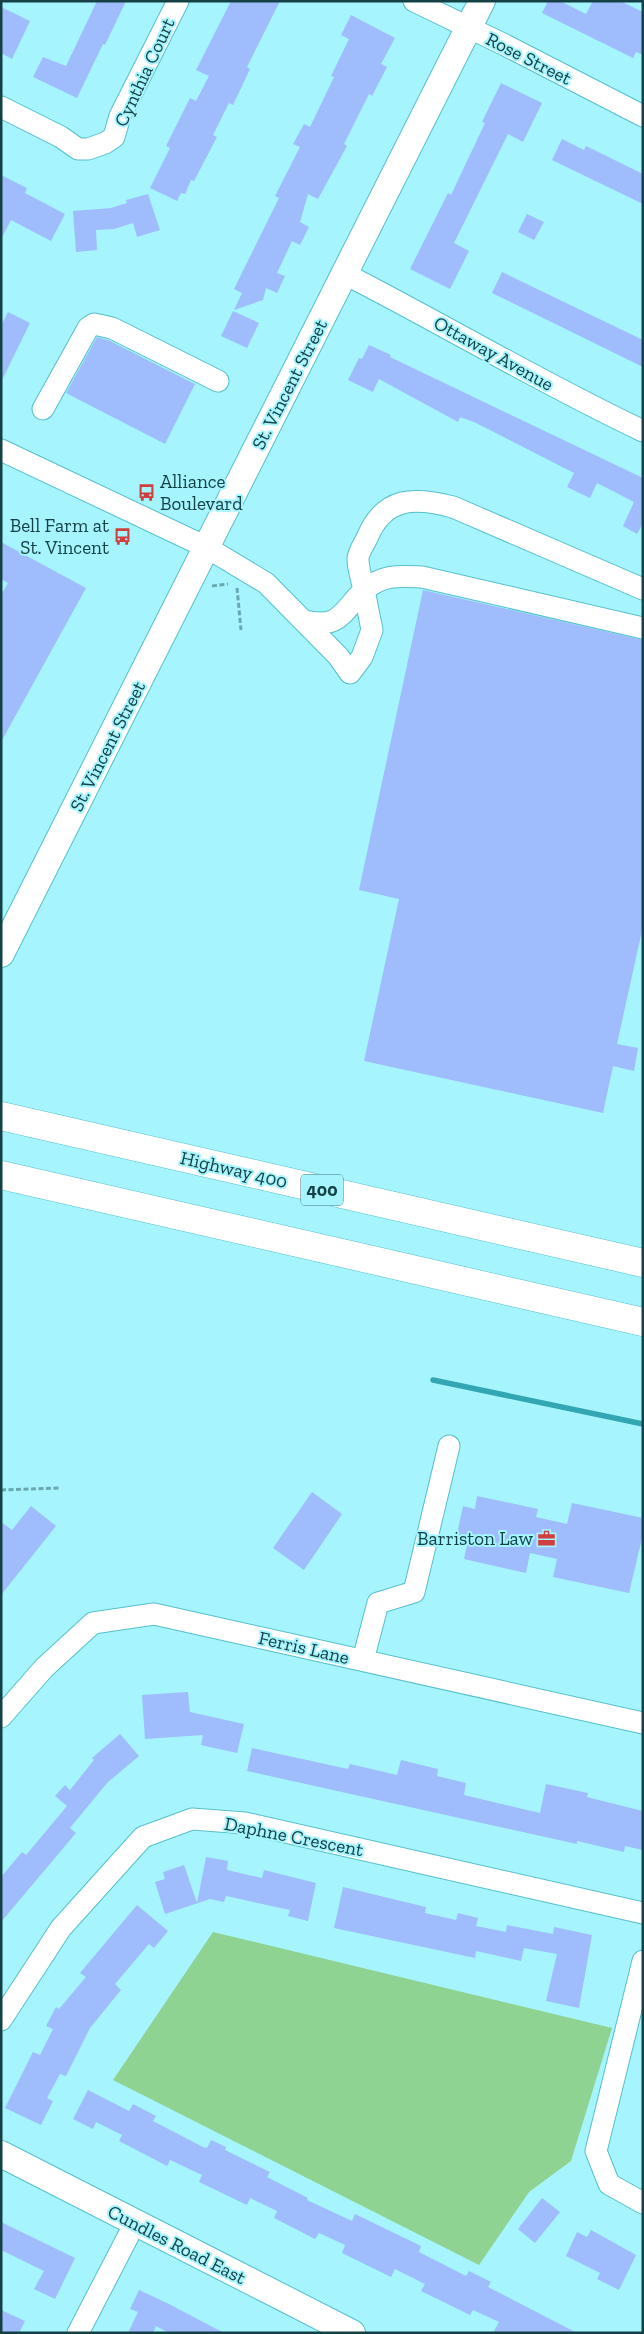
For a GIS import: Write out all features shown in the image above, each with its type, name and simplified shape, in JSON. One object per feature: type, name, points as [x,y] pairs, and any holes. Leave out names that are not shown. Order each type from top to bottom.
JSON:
[{"type":"highway","name":"Highway 400","points":[[1,1116],[643,1263]]},
{"type":"highway","points":[[1,1175],[643,1322]]},
{"type":"main road","name":"St. Vincent Street","points":[[1,954],[173,617],[206,547],[482,1]]},
{"type":"main road","name":"Cundles Road East","points":[[1,2154],[352,2333]]},
{"type":"street","name":"Cynthia Court","points":[[1,107],[61,137],[78,149],[88,149],[105,143],[114,137],[120,116],[178,1]]},
{"type":"street","name":"Rose Street","points":[[414,1],[643,116]]},
{"type":"street","name":"Ottaway Avenue","points":[[345,274],[428,317],[583,403],[643,431]]},
{"type":"street","points":[[43,409],[88,328],[94,324],[112,328],[218,381]]},
{"type":"street","points":[[1,450],[206,547],[266,583],[338,656],[350,673],[362,657],[372,630],[358,558],[371,527],[386,510],[404,501],[428,501],[453,507],[643,589]]},
{"type":"street","points":[[304,621],[319,624],[336,621],[364,590],[376,580],[395,576],[422,577],[643,628]]},
{"type":"street","points":[[363,1660],[378,1603],[414,1592],[449,1446]]},
{"type":"street","name":"Ferris Lane","points":[[1,1717],[44,1668],[93,1622],[154,1614],[643,1723]]},
{"type":"street","name":"Daphne Crescent","points":[[1,2020],[61,1928],[143,1837],[192,1820],[245,1823],[643,1914]]},
{"type":"street","points":[[643,1961],[596,2151],[609,2184],[643,2203]]},
{"type":"street","points":[[78,2333],[135,2223]]},
{"type":"path","points":[[212,586],[237,583],[241,630]]},
{"type":"path","points":[[1,1490],[61,1488]]},
{"type":"green space","points":[[213,1932],[612,2028],[571,2161],[529,2192],[479,2265],[113,2080]]},
{"type":"building","points":[[97,1],[126,1],[77,98],[33,77],[43,57],[66,66]]},
{"type":"building","points":[[231,1],[280,1],[247,67],[250,69],[233,105],[229,103],[213,135],[217,137],[194,181],[191,180],[185,194],[181,193],[177,201],[150,188],[170,148],[166,146],[190,98],[196,101],[209,76],[196,70]]},
{"type":"building","points":[[548,1],[560,1],[586,14],[593,1],[620,1],[643,12],[643,55],[636,52],[633,58],[542,13]]},
{"type":"building","points":[[1,7],[30,21],[12,59],[1,53]]},
{"type":"building","points":[[351,15],[395,38],[381,64],[387,67],[372,96],[369,94],[344,144],[347,146],[318,199],[308,194],[300,222],[309,227],[300,245],[292,241],[277,273],[285,276],[277,293],[266,288],[263,300],[234,310],[242,293],[234,289],[279,198],[275,196],[300,147],[293,144],[304,124],[310,127],[334,77],[331,76],[349,39],[341,35]]},
{"type":"building","points":[[501,83],[542,103],[523,142],[508,134],[454,243],[469,251],[450,289],[410,269],[448,193],[451,195],[485,123],[482,122]]},
{"type":"building","points":[[562,139],[584,150],[586,146],[643,174],[643,204],[552,160]]},
{"type":"building","points":[[1,175],[27,188],[25,193],[65,214],[51,241],[11,220],[1,239]]},
{"type":"building","points":[[148,194],[160,230],[137,237],[133,223],[114,229],[96,230],[97,250],[76,252],[73,211],[111,208],[127,203],[126,200]]},
{"type":"building","points":[[527,214],[544,222],[534,240],[518,232]]},
{"type":"building","points":[[502,272],[643,340],[643,367],[492,293]]},
{"type":"building","points":[[233,311],[259,323],[247,348],[221,336]]},
{"type":"building","points":[[8,312],[30,323],[1,382],[1,326]]},
{"type":"building","points":[[97,337],[108,340],[195,384],[165,444],[66,393]]},
{"type":"building","points":[[369,345],[391,355],[390,357],[643,478],[643,523],[637,534],[623,526],[634,502],[597,483],[590,498],[567,487],[574,473],[474,422],[460,417],[458,422],[379,379],[373,392],[348,380],[359,358],[362,359]]},
{"type":"building","points":[[1,542],[86,588],[1,742],[1,595],[8,583],[1,579]]},
{"type":"building","points":[[423,590],[643,640],[643,926],[617,1044],[638,1048],[634,1071],[613,1066],[603,1113],[364,1061],[399,899],[359,890]]},
{"type":"building","points":[[312,1492],[342,1514],[304,1570],[273,1548]]},
{"type":"building","points":[[477,1496],[538,1509],[536,1517],[567,1524],[572,1503],[643,1518],[643,1534],[629,1593],[553,1577],[557,1559],[530,1553],[526,1573],[464,1559],[467,1545],[455,1543],[463,1506],[475,1509]]},
{"type":"building","points":[[31,1506],[56,1526],[1,1595],[1,1522],[12,1530]]},
{"type":"building","points":[[188,1692],[190,1712],[244,1724],[237,1753],[201,1745],[203,1735],[145,1739],[142,1695]]},
{"type":"building","points":[[120,1734],[139,1756],[107,1783],[70,1828],[76,1833],[1,1922],[1,1877],[22,1852],[26,1855],[67,1806],[55,1796],[65,1785],[70,1790],[94,1760],[92,1758]]},
{"type":"building","points":[[252,1748],[348,1769],[350,1764],[397,1775],[401,1760],[438,1769],[437,1776],[466,1783],[464,1795],[540,1813],[546,1784],[588,1793],[587,1797],[643,1811],[643,1850],[625,1846],[624,1852],[577,1841],[577,1844],[247,1771]]},
{"type":"building","points":[[206,1857],[228,1861],[227,1870],[262,1878],[264,1870],[316,1883],[308,1921],[288,1916],[290,1910],[226,1896],[224,1902],[210,1899],[165,1914],[155,1882],[165,1879],[163,1872],[184,1865],[197,1903]]},
{"type":"building","points":[[343,1887],[426,1907],[425,1913],[456,1920],[458,1913],[478,1918],[476,1926],[506,1932],[507,1925],[553,1934],[554,1927],[592,1935],[579,2008],[546,2001],[557,1954],[524,1948],[521,1961],[476,1951],[475,1958],[334,1928]]},
{"type":"building","points":[[137,1905],[168,1931],[154,1948],[149,1944],[115,1984],[121,1990],[90,2028],[66,2076],[60,2074],[47,2098],[53,2101],[41,2125],[5,2108],[33,2052],[40,2055],[53,2029],[46,2026],[56,2007],[59,2009],[86,1977],[80,1973]]},
{"type":"building","points":[[88,2090],[129,2111],[133,2104],[156,2116],[153,2121],[203,2147],[207,2148],[211,2140],[226,2147],[225,2150],[270,2172],[267,2177],[308,2198],[307,2200],[352,2221],[355,2214],[421,2246],[419,2252],[466,2276],[469,2271],[491,2282],[488,2287],[577,2333],[493,2333],[499,2322],[473,2310],[470,2315],[421,2291],[425,2284],[395,2269],[391,2277],[342,2253],[345,2245],[319,2233],[315,2239],[274,2218],[277,2211],[250,2198],[247,2205],[199,2182],[202,2175],[170,2160],[167,2166],[119,2141],[122,2135],[96,2122],[93,2129],[73,2119]]},
{"type":"building","points":[[542,2198],[560,2212],[535,2243],[518,2229]]},
{"type":"building","points":[[1,2222],[75,2258],[55,2299],[34,2289],[44,2271],[1,2250]]},
{"type":"building","points":[[591,2230],[636,2255],[619,2290],[597,2279],[600,2273],[566,2256],[577,2232],[587,2237]]},
{"type":"building","points":[[139,2290],[224,2333],[169,2333],[156,2326],[153,2333],[128,2333],[138,2312],[130,2309]]},
{"type":"building","points":[[1,2310],[25,2321],[19,2333],[1,2333]]},
{"type":"waterway","points":[[433,1380],[643,1424]]},
{"type":"place","name":"Alliance Boulevard","points":[[146,492]]},
{"type":"place","name":"Bell Farm at St. Vincent","points":[[123,536]]},
{"type":"place","name":"Barriston Law","points":[[547,1538]]}]
